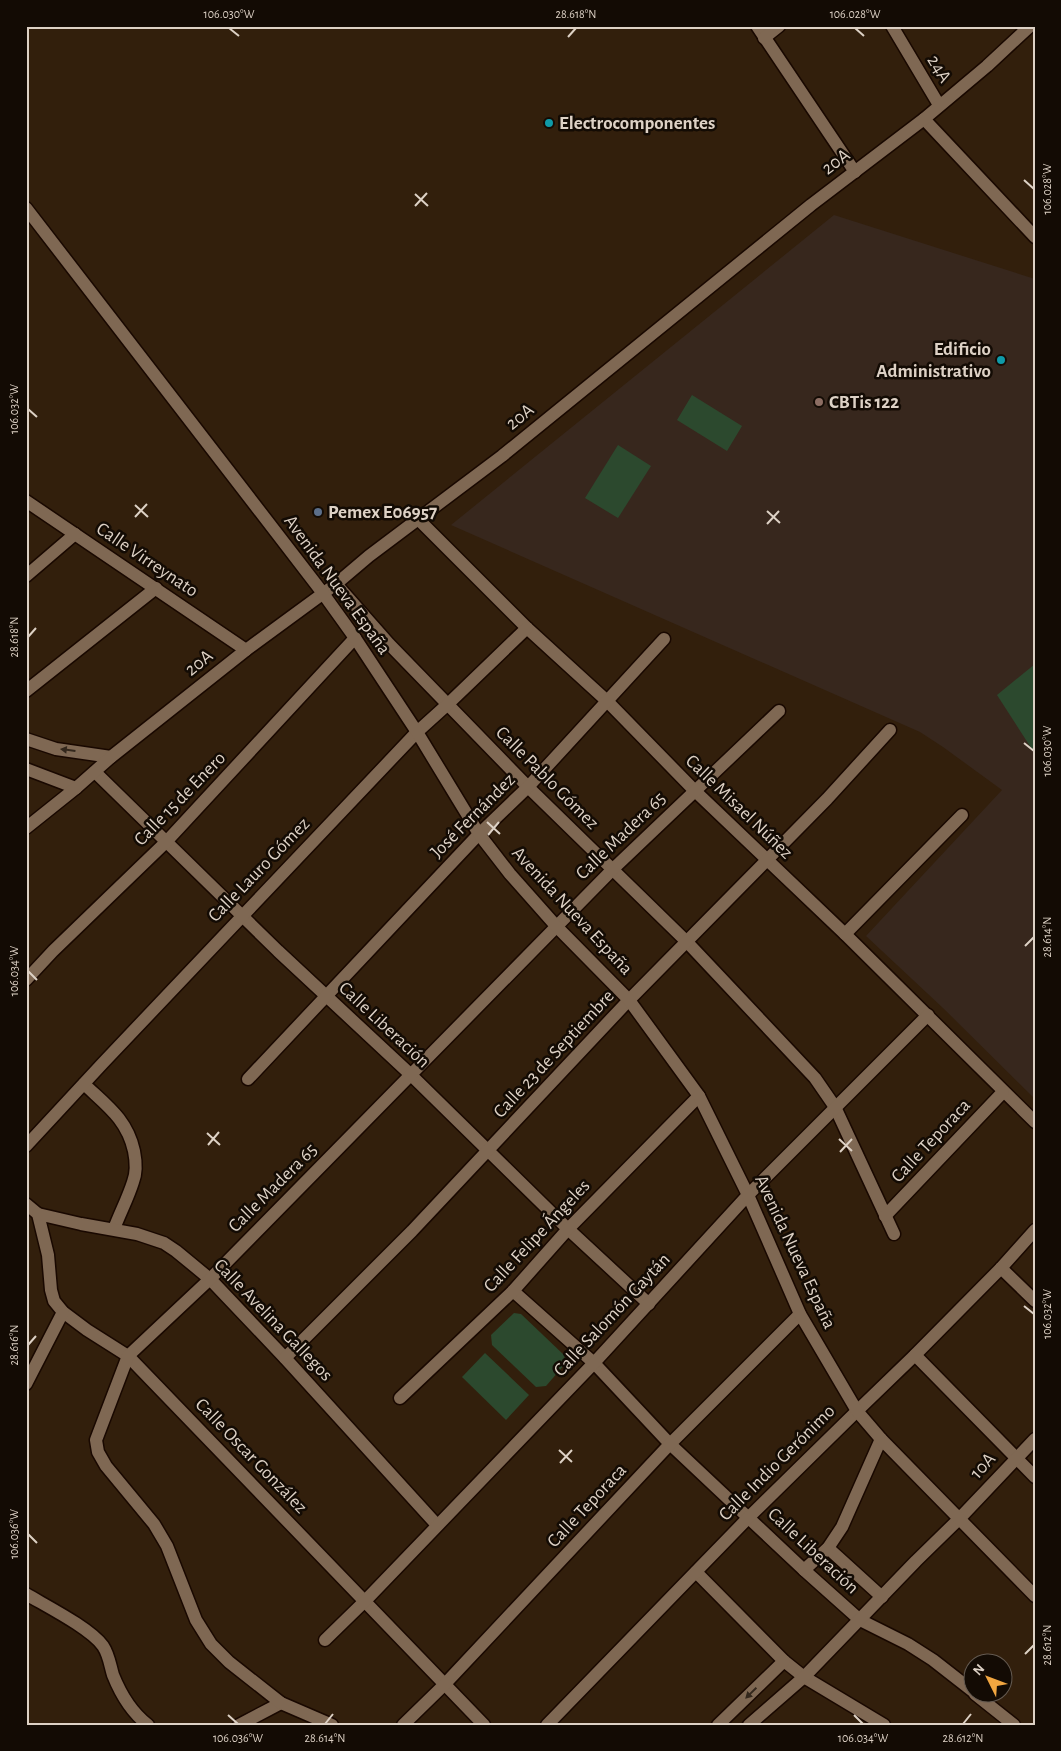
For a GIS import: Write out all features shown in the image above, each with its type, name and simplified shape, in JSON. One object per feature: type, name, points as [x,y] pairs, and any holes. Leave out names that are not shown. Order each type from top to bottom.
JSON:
[{"type":"street","points":[[757,26],[855,172]]},
{"type":"street","points":[[764,38],[779,26]]},
{"type":"street","name":"24A","points":[[892,26],[939,105]]},
{"type":"street","name":"20A","points":[[26,828],[96,772],[111,757],[246,650],[322,592],[336,584],[502,456],[798,215],[924,119],[987,66],[1030,26]]},
{"type":"street","points":[[924,119],[1035,237]]},
{"type":"street","name":"Avenida Nueva España","points":[[26,208],[322,592],[417,732],[479,834],[510,874],[556,926],[629,1000],[699,1096],[748,1195],[800,1314],[857,1411],[1035,1596]]},
{"type":"street","name":"Calle Virreynato","points":[[26,500],[246,650]]},
{"type":"street","name":"Calle Misael Núñez","points":[[418,519],[527,628],[607,702],[766,861],[845,934],[1035,1122]]},
{"type":"street","points":[[26,576],[75,534]]},
{"type":"street","name":"Calle Pablo Gómez","points":[[336,584],[389,644],[528,787],[687,942],[815,1078],[835,1107]]},
{"type":"street","points":[[26,692],[156,588]]},
{"type":"street","name":"Calle Lauro Gómez","points":[[26,1146],[242,915],[417,732],[527,628]]},
{"type":"street","name":"Calle 15 de Enero","points":[[26,980],[53,951],[166,842],[355,638]]},
{"type":"street","name":"José Fernández","points":[[248,1079],[479,834],[528,787],[664,639]]},
{"type":"street","name":"Calle Madera 65","points":[[332,1725],[282,1703],[229,1662],[211,1644],[196,1620],[167,1546],[154,1524],[106,1466],[98,1452],[96,1440],[128,1356],[210,1279],[613,869],[779,711]]},
{"type":"street","name":"Calle 23 de Septiembre","points":[[285,1358],[412,1231],[629,1000],[827,799],[890,730]]},
{"type":"street","points":[[26,739],[56,749],[111,757]]},
{"type":"street","points":[[26,769],[76,788]]},
{"type":"street","name":"Calle Liberación","points":[[96,772],[166,842],[410,1074],[568,1229],[649,1304]]},
{"type":"street","points":[[845,934],[962,815]]},
{"type":"street","name":"Calle Salomón Gaytán","points":[[324,1640],[365,1601],[594,1363],[748,1195],[928,1015]]},
{"type":"street","points":[[84,1084],[126,1127],[136,1159],[134,1181],[114,1228]]},
{"type":"street","name":"Calle Teporaca","points":[[885,1216],[1003,1092]]},
{"type":"street","name":"Calle Felipe Ángeles","points":[[400,1398],[513,1291],[568,1229],[699,1096]]},
{"type":"street","name":"Calle Teporaca","points":[[835,1107],[894,1234]]},
{"type":"street","points":[[26,1204],[38,1214]]},
{"type":"street","name":"Calle Avelina Gallegos","points":[[38,1214],[81,1224],[114,1228],[144,1236],[164,1243],[176,1251],[210,1279],[285,1358],[437,1525]]},
{"type":"street","name":"Calle Oscar González","points":[[38,1214],[48,1255],[50,1290],[54,1302],[63,1312],[86,1330],[128,1356],[484,1725]]},
{"type":"street","name":"Calle Indio Gerónimo","points":[[547,1725],[750,1517],[1001,1268],[1035,1230]]},
{"type":"street","points":[[1001,1268],[1035,1301]]},
{"type":"street","name":"Calle Liberación","points":[[513,1291],[594,1363],[670,1444],[860,1620],[908,1644],[933,1660],[964,1685]]},
{"type":"street","points":[[27,1382],[63,1312]]},
{"type":"street","name":"Calle Teporaca","points":[[403,1725],[444,1685],[670,1444],[800,1314]]},
{"type":"street","points":[[915,1355],[1035,1477]]},
{"type":"street","points":[[804,1570],[828,1548],[842,1527],[881,1438]]},
{"type":"street","name":"10A","points":[[749,1725],[804,1677],[1035,1439]]},
{"type":"street","points":[[828,1548],[882,1597]]},
{"type":"street","points":[[696,1572],[784,1661],[804,1677],[884,1725]]},
{"type":"street","points":[[26,1594],[68,1619],[93,1636],[102,1645],[107,1654],[113,1675],[129,1708],[148,1725]]},
{"type":"street","points":[[718,1725],[784,1661]]},
{"type":"street","points":[[239,1725],[282,1703]]},
{"type":"street","name":"Calle Liberación","points":[[988,1704],[1014,1725]]},
{"type":"shaded area","name":"CBTis 122","points":[[834,215],[1035,279],[1035,1099],[943,1008],[866,936],[1002,790],[920,732],[451,525]]},
{"type":"green space","points":[[692,395],[742,426],[727,451],[677,420]]},
{"type":"green space","points":[[618,445],[651,466],[618,518],[585,498]]},
{"type":"green space","points":[[1035,664],[1035,754],[997,695]]},
{"type":"green space","points":[[514,1313],[521,1314],[564,1355],[566,1363],[546,1386],[536,1387],[492,1345],[491,1335]]},
{"type":"green space","points":[[485,1353],[529,1395],[506,1420],[462,1377]]},
{"type":"place","name":"Electrocomponentes","points":[[549,123]]},
{"type":"place","name":"Edificio Administrativo","points":[[1001,360]]},
{"type":"place","name":"CBTis 122","points":[[819,402]]},
{"type":"place","name":"Pemex E06957","points":[[318,512]]}]
